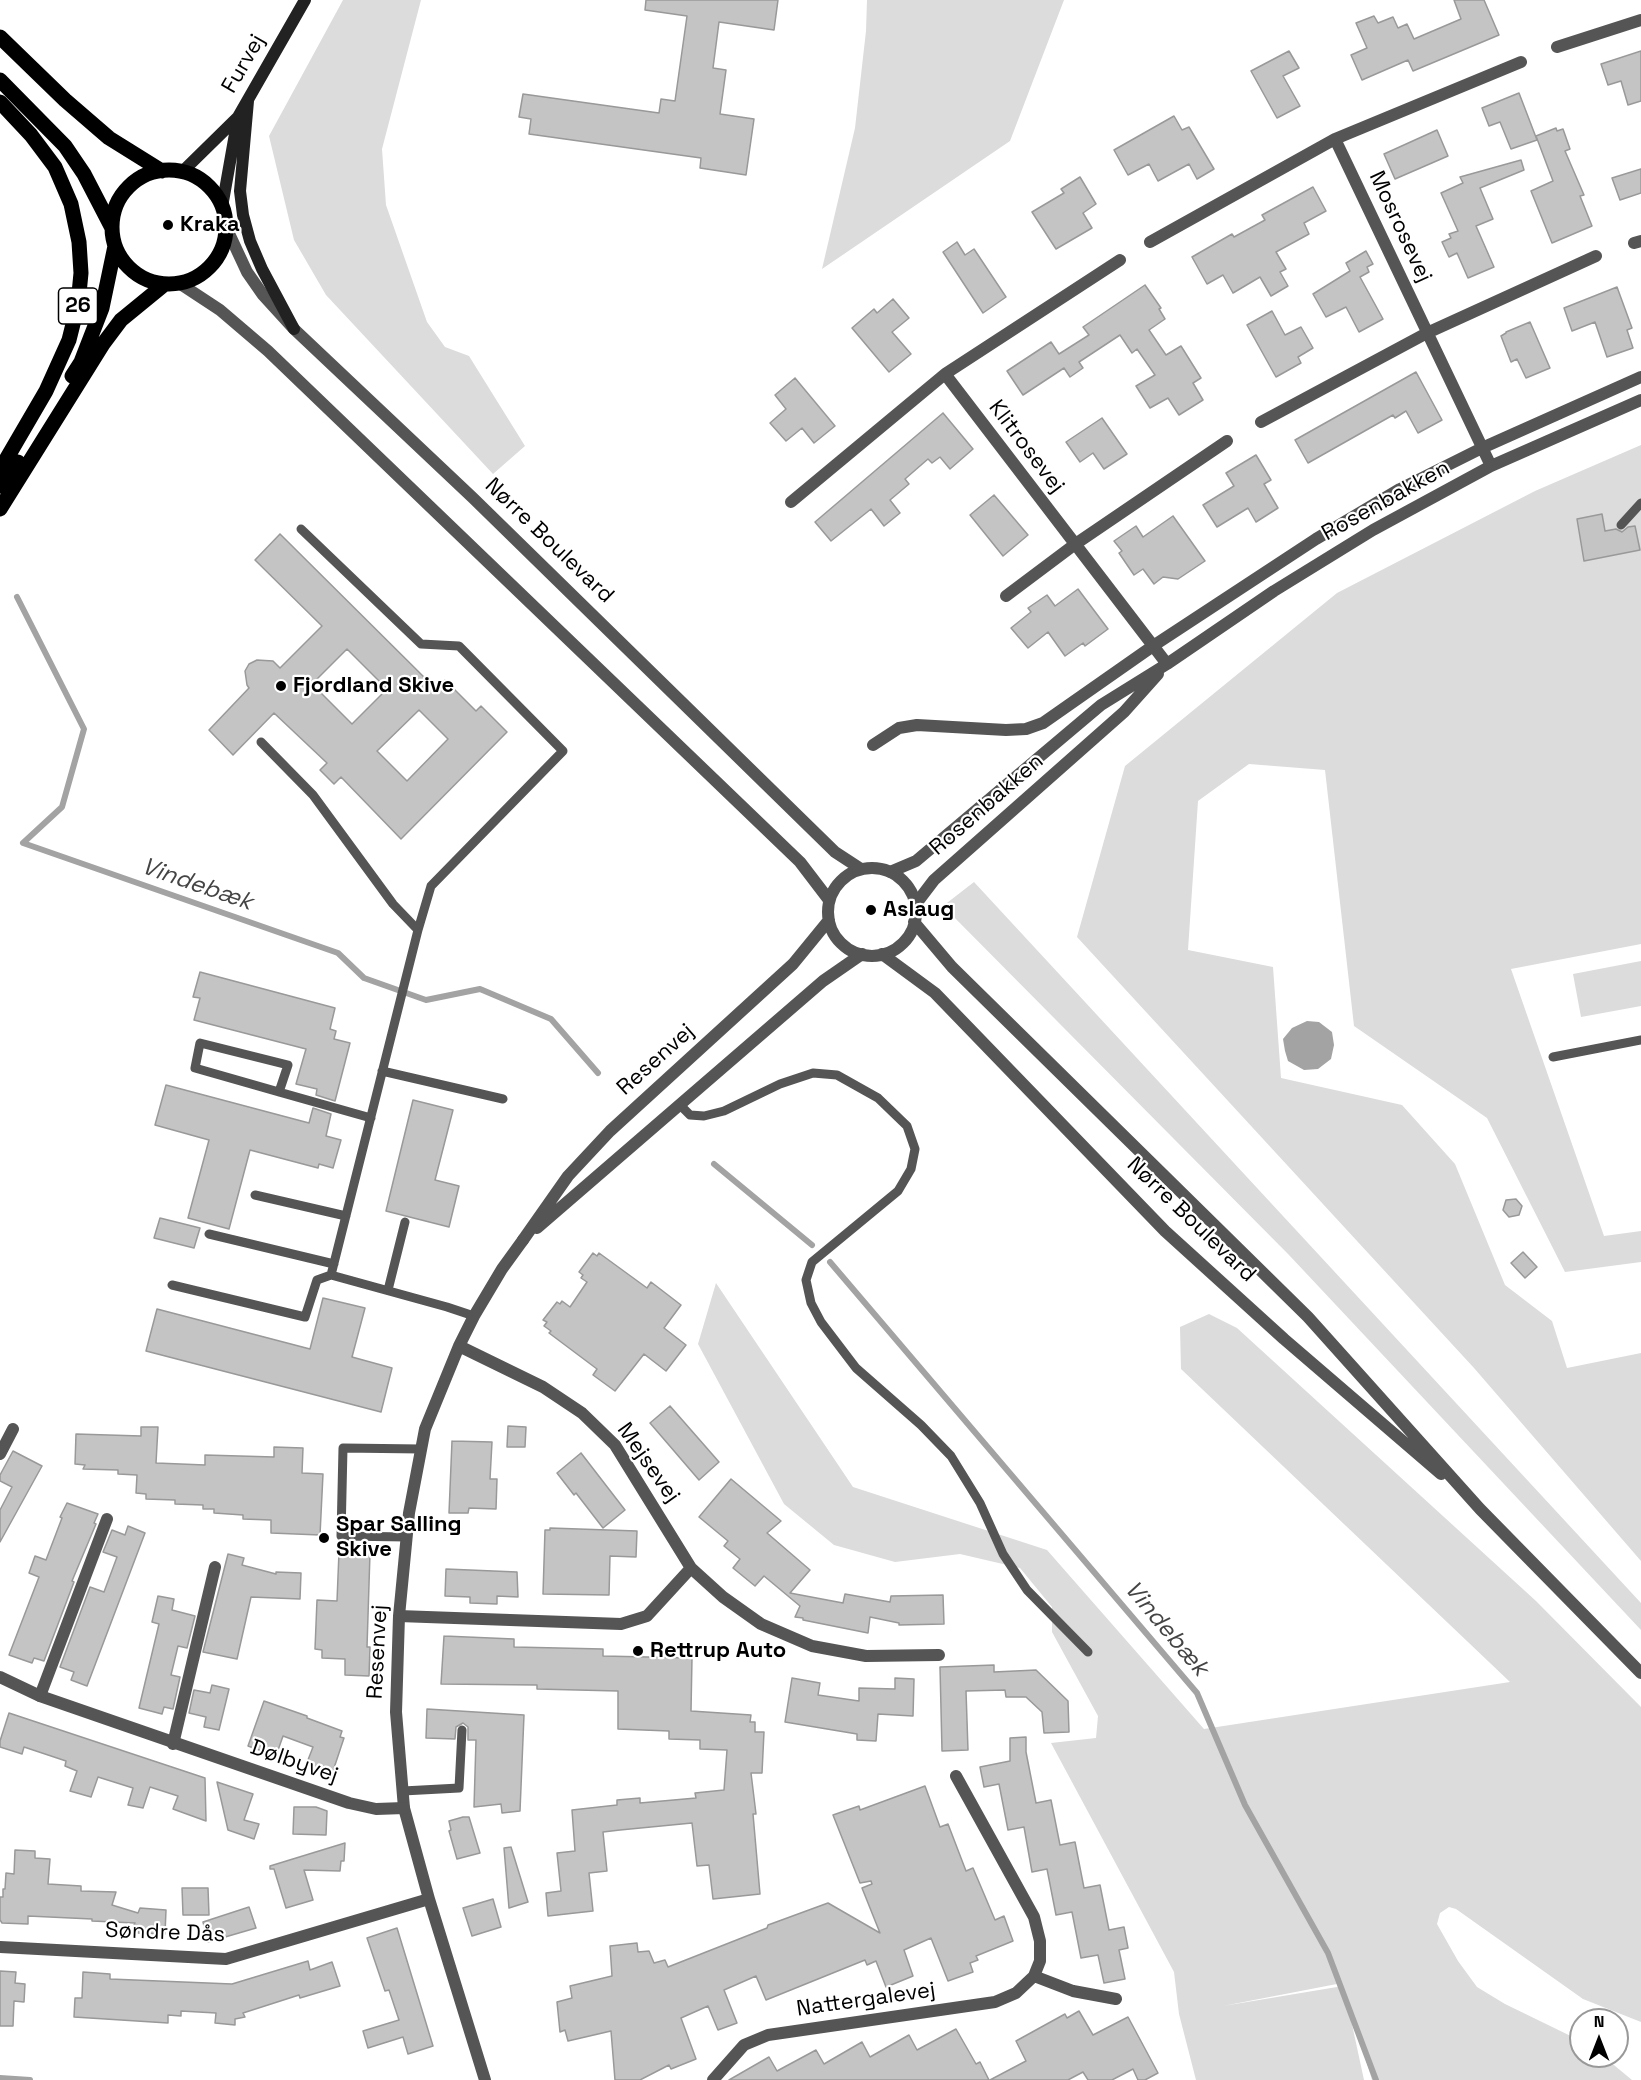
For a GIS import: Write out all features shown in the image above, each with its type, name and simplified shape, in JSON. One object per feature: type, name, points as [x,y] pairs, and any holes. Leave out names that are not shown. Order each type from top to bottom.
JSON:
[{"type":"main road","name":"Furvej","points":[[182,172],[238,117],[305,0]]},
{"type":"main road","name":"26","points":[[0,37],[65,100],[109,138],[162,171]]},
{"type":"main road","name":"26","points":[[0,80],[65,146],[84,174],[112,228]]},
{"type":"main road","points":[[248,101],[240,190],[243,215],[258,260],[294,330]]},
{"type":"main road","name":"26","points":[[0,102],[31,135],[55,167],[71,204],[79,242],[81,273],[78,304],[69,340],[46,391],[0,470]]},
{"type":"main road","name":"Furvej","points":[[222,207],[238,117]]},
{"type":"main road","name":"26","points":[[162,171],[182,172],[199,179],[213,191],[222,207],[226,228],[224,243],[213,264],[194,279],[172,284],[149,281],[134,273],[123,261],[115,246],[112,228],[114,212],[121,196],[132,184],[146,175],[162,171]]},
{"type":"main road","name":"26","points":[[0,486],[10,475],[81,362],[102,308],[115,246]]},
{"type":"main road","name":"26","points":[[0,509],[103,344],[121,320],[172,284]]},
{"type":"street","points":[[1557,47],[1641,20]]},
{"type":"street","points":[[1150,242],[1335,139],[1521,62]]},
{"type":"street","name":"Mosrosevej","points":[[1335,139],[1491,466]]},
{"type":"street","name":"Nørre Boulevard","points":[[226,228],[247,272],[263,296],[294,330],[473,498],[835,852],[861,869]]},
{"type":"street","points":[[1260,422],[1427,333],[1596,256]]},
{"type":"street","points":[[791,502],[945,374],[1120,261]]},
{"type":"street","points":[[172,284],[220,310],[268,351],[800,862],[829,900]]},
{"type":"street","name":"Klitrosevej","points":[[945,374],[1167,664]]},
{"type":"street","points":[[873,745],[899,728],[918,725],[1006,730],[1026,729],[1043,723],[1153,646],[1316,539],[1400,489],[1482,448],[1641,377]]},
{"type":"street","name":"Rosenbakken","points":[[890,872],[916,861],[1101,705],[1167,664],[1274,591],[1373,530],[1491,466],[1641,400]]},
{"type":"street","points":[[1006,596],[1074,545],[1227,441]]},
{"type":"street","name":"Rosenbakken","points":[[915,904],[933,880],[1124,712],[1167,664]]},
{"type":"street","points":[[876,868],[890,872],[907,885],[915,904],[914,922],[910,933],[903,943],[882,954],[862,954],[850,950],[833,932],[829,920],[829,900],[841,880],[861,869],[876,868]]},
{"type":"street","name":"Resenvej","points":[[484,2080],[404,1808],[396,1712],[399,1616],[409,1513],[425,1429],[459,1346],[474,1317],[502,1269],[568,1176],[603,1138],[792,964],[829,920]]},
{"type":"street","name":"Nørre Boulevard","points":[[914,922],[952,967],[1308,1317],[1480,1509],[1641,1673]]},
{"type":"street","name":"Resenvej","points":[[523,1240],[824,981],[862,954]]},
{"type":"street","name":"Nørre Boulevard","points":[[882,954],[935,993],[1165,1231],[1293,1347],[1480,1509]]},
{"type":"street","name":"Mejsevej","points":[[459,1346],[543,1387],[582,1413],[615,1445],[691,1568],[723,1597],[761,1624],[812,1646],[866,1656],[939,1655]]},
{"type":"street","points":[[0,1454],[13,1429]]},
{"type":"street","points":[[40,1696],[107,1519]]},
{"type":"street","points":[[173,1744],[215,1567]]},
{"type":"street","points":[[399,1616],[621,1624],[647,1616],[691,1568]]},
{"type":"street","name":"Dølbyvej","points":[[0,1677],[40,1696],[173,1744],[349,1803],[376,1809],[404,1808]]},
{"type":"street","points":[[956,1776],[1034,1917],[1040,1941],[1040,1960],[1034,1976],[1073,1991],[1116,2000]]},
{"type":"street","name":"Søndre Dås","points":[[0,1947],[226,1959],[429,1899]]},
{"type":"street","name":"Nattergalevej","points":[[713,2080],[744,2045],[768,2035],[995,2002],[1016,1993],[1034,1976]]},
{"type":"lane","points":[[1621,525],[1641,503]]},
{"type":"lane","points":[[301,529],[421,644],[459,646],[563,751],[431,886],[331,1275]]},
{"type":"lane","points":[[261,742],[313,795],[393,904],[418,930]]},
{"type":"lane","points":[[1553,1057],[1641,1040]]},
{"type":"lane","points":[[279,1092],[288,1065],[200,1043],[195,1068],[279,1092],[371,1118]]},
{"type":"lane","points":[[382,1071],[503,1099]]},
{"type":"lane","points":[[680,1105],[690,1115],[704,1116],[724,1111],[780,1084],[813,1073],[837,1074],[878,1098],[907,1126],[915,1149],[911,1169],[898,1191],[812,1262],[806,1280],[811,1303],[821,1322],[856,1368],[921,1425],[951,1456],[980,1503],[1003,1554],[1027,1590],[1088,1652]]},
{"type":"lane","points":[[255,1195],[346,1216]]},
{"type":"lane","points":[[388,1290],[405,1222]]},
{"type":"lane","points":[[209,1234],[334,1264]]},
{"type":"lane","points":[[172,1286],[305,1317],[317,1280],[331,1275],[447,1307],[474,1317]]},
{"type":"lane","points":[[407,1537],[341,1536],[343,1448],[421,1449]]},
{"type":"lane","points":[[403,1791],[459,1788],[462,1730]]},
{"type":"shaded area","points":[[343,0],[421,0],[382,149],[386,205],[427,322],[445,347],[469,356],[525,446],[493,474],[326,295],[294,240],[269,136]]},
{"type":"shaded area","points":[[867,0],[1064,0],[1010,141],[822,269],[855,128],[866,31]]},
{"type":"shaded area","points":[[1641,445],[1641,944],[1511,969],[1604,1236],[1641,1231],[1641,1262],[1565,1272],[1487,1118],[1354,1026],[1325,770],[1249,764],[1198,801],[1188,950],[1273,967],[1281,1078],[1402,1105],[1455,1164],[1505,1285],[1552,1321],[1567,1368],[1641,1353],[1641,1561],[1474,1368],[1077,937],[1125,766],[1337,593],[1535,491]]},
{"type":"shaded area","points":[[974,882],[1641,1603],[1641,1630],[1289,1255],[943,906]]},
{"type":"shaded area","points":[[1641,961],[1641,1006],[1581,1017],[1573,974]]},
{"type":"shaded area","points":[[1307,1021],[1319,1022],[1332,1032],[1334,1045],[1331,1059],[1318,1069],[1304,1070],[1288,1061],[1285,1051],[1283,1039],[1292,1028]]},
{"type":"shaded area","points":[[716,1283],[853,1487],[1047,1550],[1204,1729],[1510,1682],[1181,1369],[1180,1327],[1209,1314],[1237,1328],[1536,1601],[1641,1707],[1641,2022],[1629,2017],[1629,2008],[1606,2008],[1583,1999],[1456,1909],[1449,1907],[1440,1913],[1437,1924],[1458,1961],[1477,1987],[1505,2004],[1569,2035],[1569,2068],[1618,2068],[1632,2080],[1372,2080],[1345,1992],[1364,2080],[1196,2080],[1179,2014],[1174,1972],[1051,1743],[1096,1738],[1098,1716],[1052,1632],[1052,1607],[1020,1568],[960,1554],[895,1562],[834,1545],[784,1504],[698,1344]],"holes":[[[1342,1983],[1343,1986],[1223,2006]]]},
{"type":"building","points":[[646,0],[778,0],[774,30],[719,22],[713,68],[726,70],[720,114],[754,119],[746,175],[700,168],[701,158],[529,134],[531,119],[519,117],[523,94],[659,113],[661,99],[675,101],[687,16],[645,10]]},
{"type":"building","points":[[1454,0],[1484,0],[1499,35],[1413,71],[1408,60],[1362,80],[1351,55],[1367,48],[1356,23],[1374,16],[1378,23],[1393,17],[1398,28],[1407,24],[1414,39],[1461,19]]},
{"type":"building","points":[[1289,51],[1299,68],[1283,76],[1300,106],[1277,118],[1251,71]]},
{"type":"building","points":[[1641,51],[1641,101],[1628,105],[1621,81],[1608,85],[1601,64]]},
{"type":"building","points":[[1519,93],[1537,140],[1511,149],[1500,122],[1489,126],[1482,108]]},
{"type":"building","points":[[1174,116],[1182,130],[1189,127],[1214,169],[1197,179],[1189,164],[1158,181],[1149,164],[1128,175],[1114,150]]},
{"type":"building","points":[[1556,128],[1557,131],[1563,129],[1570,149],[1565,151],[1584,195],[1580,196],[1592,226],[1552,243],[1531,191],[1553,181],[1536,136]]},
{"type":"building","points":[[1437,130],[1448,156],[1395,179],[1384,154]]},
{"type":"building","points":[[1521,160],[1524,170],[1480,188],[1493,219],[1476,226],[1494,267],[1468,278],[1457,253],[1449,257],[1442,242],[1451,238],[1449,234],[1458,231],[1441,193],[1463,183],[1460,177]]},
{"type":"building","points":[[1641,169],[1641,193],[1620,200],[1612,178]]},
{"type":"building","points":[[1080,177],[1096,204],[1083,213],[1092,228],[1056,249],[1032,212],[1064,193],[1061,189]]},
{"type":"building","points":[[1313,187],[1326,211],[1304,223],[1309,234],[1276,252],[1286,269],[1280,272],[1288,286],[1271,296],[1260,277],[1233,293],[1223,275],[1207,284],[1192,257],[1232,234],[1234,237],[1265,220],[1262,215]]},
{"type":"building","points":[[957,242],[965,255],[974,249],[1006,297],[983,313],[943,252]]},
{"type":"building","points":[[1366,251],[1373,264],[1367,267],[1369,272],[1360,277],[1383,319],[1359,332],[1346,307],[1326,317],[1313,294],[1350,271],[1346,263]]},
{"type":"building","points":[[1145,285],[1161,308],[1159,309],[1165,319],[1149,330],[1166,355],[1181,346],[1201,378],[1193,383],[1203,400],[1179,415],[1168,398],[1150,408],[1136,386],[1155,375],[1137,349],[1132,353],[1120,335],[1079,362],[1083,368],[1070,377],[1064,368],[1023,395],[1007,371],[1051,342],[1059,354],[1089,335],[1083,327]]},
{"type":"building","points":[[1617,287],[1632,328],[1627,330],[1633,348],[1607,357],[1595,322],[1572,331],[1564,308]]},
{"type":"building","points":[[893,299],[909,318],[892,332],[911,354],[889,372],[852,328],[874,309],[877,313]]},
{"type":"building","points":[[1272,311],[1285,335],[1301,327],[1313,348],[1298,357],[1301,363],[1276,377],[1247,325]]},
{"type":"building","points":[[1530,322],[1550,368],[1526,378],[1517,359],[1511,362],[1501,336]]},
{"type":"building","points":[[1416,372],[1442,420],[1418,433],[1406,411],[1395,418],[1393,415],[1308,463],[1295,440]]},
{"type":"building","points":[[795,378],[835,426],[814,443],[802,428],[786,441],[770,423],[786,409],[775,395]]},
{"type":"building","points":[[943,413],[973,449],[950,469],[940,457],[932,463],[928,459],[905,479],[909,484],[890,500],[900,513],[884,526],[871,509],[831,541],[815,522]]},
{"type":"building","points":[[1102,418],[1127,454],[1104,469],[1093,453],[1080,462],[1066,442]]},
{"type":"building","points":[[1256,455],[1271,480],[1264,484],[1278,508],[1256,522],[1248,508],[1217,527],[1203,505],[1234,486],[1226,473]]},
{"type":"building","points":[[994,495],[1028,535],[1003,556],[970,515]]},
{"type":"building","points":[[1602,514],[1605,531],[1616,529],[1622,532],[1628,527],[1635,526],[1640,550],[1584,561],[1577,519]]},
{"type":"building","points":[[1173,516],[1205,561],[1178,579],[1163,577],[1154,584],[1143,569],[1134,575],[1119,553],[1122,551],[1114,541],[1136,526],[1143,537]]},
{"type":"building","name":"Fjordland Skive","points":[[280,534],[436,689],[445,680],[476,711],[481,706],[507,732],[401,839],[341,777],[334,784],[320,770],[327,763],[274,713],[233,755],[209,730],[249,688],[245,671],[249,664],[257,660],[273,661],[280,668],[322,626],[255,560]],"holes":[[[347,649],[387,689],[352,724],[312,684]],[[419,710],[448,739],[407,781],[377,751]]]},
{"type":"building","points":[[1078,589],[1108,629],[1085,646],[1083,643],[1065,656],[1048,632],[1028,648],[1011,628],[1031,612],[1028,608],[1047,595],[1055,606]]},
{"type":"building","points":[[200,972],[335,1008],[330,1029],[336,1031],[334,1039],[350,1043],[335,1101],[316,1095],[317,1089],[296,1084],[306,1049],[194,1020],[200,998],[193,997]]},
{"type":"building","points":[[166,1085],[309,1123],[313,1108],[331,1114],[326,1136],[341,1140],[333,1168],[319,1164],[318,1168],[250,1150],[229,1229],[188,1218],[209,1140],[155,1125]]},
{"type":"building","points":[[413,1100],[453,1110],[435,1180],[459,1186],[449,1227],[386,1211]]},
{"type":"building","points":[[1516,1199],[1522,1206],[1519,1215],[1509,1217],[1503,1210],[1506,1200]]},
{"type":"building","points":[[160,1218],[200,1228],[194,1248],[154,1238]]},
{"type":"building","points":[[1523,1252],[1537,1267],[1525,1278],[1511,1263]]},
{"type":"building","points":[[593,1253],[597,1256],[599,1253],[647,1288],[651,1282],[681,1305],[664,1328],[686,1345],[666,1371],[644,1354],[615,1391],[593,1375],[597,1369],[549,1333],[551,1331],[544,1326],[547,1322],[543,1320],[557,1302],[560,1304],[562,1301],[570,1307],[587,1282],[581,1278],[583,1275],[579,1272]]},
{"type":"building","points":[[323,1298],[365,1308],[352,1357],[392,1368],[381,1412],[146,1351],[157,1309],[310,1349]]},
{"type":"building","points":[[670,1406],[719,1462],[699,1480],[650,1423]]},
{"type":"building","points":[[508,1426],[526,1427],[525,1447],[507,1447]]},
{"type":"building","points":[[141,1427],[158,1427],[156,1463],[205,1465],[205,1455],[274,1457],[274,1447],[303,1448],[302,1473],[323,1474],[320,1535],[271,1533],[271,1520],[243,1519],[243,1515],[214,1513],[214,1509],[203,1509],[203,1505],[175,1504],[175,1500],[146,1499],[146,1494],[136,1493],[137,1475],[118,1474],[118,1470],[83,1469],[85,1465],[75,1464],[76,1434],[141,1436]]},
{"type":"building","points":[[452,1441],[492,1442],[490,1479],[497,1479],[496,1509],[469,1508],[468,1513],[449,1513]]},
{"type":"building","points":[[13,1451],[42,1466],[0,1542],[0,1510],[12,1487],[0,1481],[0,1475]]},
{"type":"building","points":[[581,1453],[625,1510],[603,1528],[557,1473]]},
{"type":"building","points":[[731,1479],[781,1521],[767,1533],[810,1570],[790,1593],[843,1603],[845,1594],[890,1602],[891,1596],[943,1595],[944,1624],[899,1625],[899,1623],[870,1617],[868,1633],[795,1617],[800,1606],[764,1576],[755,1586],[733,1568],[740,1559],[724,1546],[728,1541],[699,1517]]},
{"type":"building","points":[[67,1503],[98,1514],[94,1523],[96,1524],[72,1581],[74,1582],[44,1661],[34,1658],[32,1663],[9,1655],[39,1577],[29,1573],[35,1556],[46,1560]]},
{"type":"building","points":[[128,1526],[145,1533],[87,1686],[71,1680],[74,1672],[60,1667],[90,1587],[104,1592],[117,1557],[103,1552],[112,1530],[125,1535]]},
{"type":"building","points":[[550,1528],[637,1531],[636,1557],[610,1556],[609,1595],[543,1594],[545,1530],[550,1530]]},
{"type":"building","points":[[339,1552],[370,1553],[367,1647],[370,1647],[369,1676],[345,1675],[345,1659],[322,1658],[322,1650],[315,1649],[317,1600],[337,1601]]},
{"type":"building","points":[[228,1554],[244,1558],[242,1565],[276,1574],[276,1572],[301,1573],[300,1599],[251,1597],[237,1659],[203,1652]]},
{"type":"building","points":[[446,1569],[517,1572],[518,1597],[497,1596],[497,1604],[470,1603],[470,1597],[445,1596]]},
{"type":"building","points":[[158,1596],[174,1599],[172,1610],[195,1616],[187,1648],[178,1646],[171,1675],[180,1677],[173,1709],[164,1707],[162,1714],[139,1708],[159,1624],[152,1622]]},
{"type":"building","points":[[444,1636],[514,1639],[514,1647],[603,1649],[603,1656],[692,1658],[691,1711],[751,1715],[750,1722],[755,1722],[755,1732],[764,1732],[762,1773],[751,1773],[756,1814],[753,1814],[760,1894],[713,1899],[709,1865],[697,1866],[692,1823],[620,1830],[603,1832],[607,1871],[589,1873],[593,1911],[548,1916],[546,1893],[561,1891],[557,1853],[575,1851],[572,1810],[617,1805],[617,1800],[640,1798],[640,1803],[696,1798],[695,1793],[724,1790],[727,1750],[700,1749],[700,1740],[669,1739],[669,1731],[618,1729],[618,1691],[537,1689],[537,1685],[441,1684]]},
{"type":"building","points":[[994,1665],[994,1672],[1036,1670],[1068,1701],[1069,1732],[1044,1733],[1042,1712],[1026,1697],[1006,1697],[1005,1690],[966,1691],[968,1750],[942,1751],[940,1667]]},
{"type":"building","points":[[792,1678],[820,1683],[818,1695],[859,1701],[859,1688],[895,1689],[895,1678],[914,1679],[913,1716],[878,1714],[876,1741],[857,1740],[857,1734],[785,1722]]},
{"type":"building","points":[[212,1685],[229,1689],[219,1730],[204,1727],[206,1717],[189,1713],[194,1690],[210,1693]]},
{"type":"building","points":[[264,1701],[342,1731],[340,1737],[344,1738],[332,1774],[306,1765],[313,1747],[283,1736],[276,1756],[248,1746]]},
{"type":"building","points":[[427,1709],[524,1715],[520,1811],[502,1813],[501,1804],[474,1807],[476,1740],[468,1740],[468,1727],[463,1723],[456,1727],[455,1739],[426,1738]]},
{"type":"building","points":[[9,1713],[205,1778],[206,1821],[173,1809],[178,1796],[150,1787],[143,1808],[128,1805],[133,1788],[98,1777],[91,1797],[70,1791],[77,1771],[65,1766],[66,1761],[24,1747],[22,1754],[0,1747]]},
{"type":"building","points":[[1026,1737],[1026,1752],[1036,1803],[1051,1800],[1060,1845],[1075,1842],[1084,1888],[1100,1885],[1109,1930],[1124,1927],[1128,1948],[1119,1950],[1125,1979],[1104,1983],[1098,1955],[1081,1958],[1072,1912],[1056,1915],[1047,1869],[1032,1872],[1024,1827],[1008,1830],[999,1784],[984,1787],[980,1767],[1010,1761],[1010,1738]]},
{"type":"building","points":[[217,1782],[253,1794],[244,1820],[259,1824],[254,1839],[228,1830]]},
{"type":"building","points":[[925,1786],[940,1827],[948,1824],[966,1871],[973,1868],[995,1920],[1004,1916],[1013,1941],[976,1956],[978,1960],[970,1963],[973,1972],[948,1981],[931,1938],[904,1950],[913,1976],[886,1987],[876,1961],[867,1965],[865,1960],[766,2000],[756,1976],[724,1990],[737,2023],[718,2030],[708,2006],[681,2018],[696,2059],[671,2069],[669,2065],[640,2080],[615,2080],[611,2031],[568,2041],[565,2030],[560,2032],[557,2002],[572,1998],[570,1986],[612,1976],[610,1946],[637,1943],[638,1952],[649,1951],[654,1963],[665,1960],[668,1967],[767,1928],[768,1925],[828,1903],[880,1933],[862,1888],[872,1884],[871,1881],[860,1883],[833,1815],[859,1806],[860,1810]]},
{"type":"building","points":[[294,1807],[316,1807],[327,1811],[326,1835],[293,1834]]},
{"type":"building","points":[[469,1817],[480,1853],[457,1859],[449,1831],[451,1830],[449,1821]]},
{"type":"building","points":[[345,1843],[344,1861],[341,1861],[340,1871],[304,1870],[313,1900],[286,1908],[274,1869],[270,1869],[270,1866]]},
{"type":"building","points":[[511,1847],[528,1902],[509,1908],[504,1848]]},
{"type":"building","points":[[15,1850],[35,1851],[35,1858],[50,1859],[48,1884],[81,1886],[81,1891],[116,1892],[112,1905],[138,1913],[140,1908],[166,1910],[165,1934],[138,1933],[138,1927],[133,1927],[135,1923],[92,1921],[92,1919],[28,1916],[28,1924],[2,1923],[0,1897],[3,1897],[3,1889],[5,1889],[6,1873],[14,1874]]},
{"type":"building","points":[[182,1888],[208,1888],[209,1915],[183,1915]]},
{"type":"building","points":[[493,1899],[501,1927],[472,1936],[463,1908]]},
{"type":"building","points":[[249,1907],[256,1928],[208,1942],[203,1922]]},
{"type":"building","points":[[397,1928],[433,2046],[408,2054],[403,2037],[368,2048],[363,2031],[399,2020],[389,1990],[385,1991],[367,1938]]},
{"type":"building","points":[[308,1961],[310,1970],[332,1962],[340,1986],[300,1998],[299,1995],[243,2013],[245,2017],[235,2019],[235,2025],[215,2023],[216,2013],[181,2011],[181,2016],[168,2015],[168,2023],[74,2017],[75,1998],[82,1998],[83,1972],[110,1974],[110,1979],[232,1984]]},
{"type":"building","points":[[0,1971],[16,1972],[15,1983],[25,1984],[24,2002],[14,2001],[13,2026],[0,2026]]},
{"type":"building","points":[[1079,2011],[1093,2035],[1128,2017],[1158,2073],[1145,2080],[1138,2080],[1133,2069],[1112,2080],[1088,2080],[1083,2072],[1068,2080],[990,2080],[1026,2061],[1016,2041],[1065,2014],[1067,2018]]},
{"type":"building","points":[[956,2029],[976,2064],[980,2062],[989,2080],[729,2080],[769,2057],[777,2071],[816,2050],[824,2064],[862,2042],[870,2057],[909,2035],[917,2050]]},
{"type":"waterway","name":"Vindebæk","points":[[17,597],[84,729],[62,807],[23,843],[338,953],[364,978],[426,1000],[480,989],[551,1019],[598,1073]]},
{"type":"waterway","name":"Vindebæk","points":[[714,1164],[812,1245]]},
{"type":"waterway","name":"Vindebæk","points":[[830,1262],[1197,1693],[1245,1805],[1328,1953],[1376,2080]]},
{"type":"waterway","points":[[0,2078],[30,2080]]},
{"type":"place","name":"Kraka","points":[[168,225]]},
{"type":"place","name":"Fjordland Skive","points":[[281,686]]},
{"type":"place","name":"Aslaug","points":[[871,910]]},
{"type":"place","name":"Spar Salling Skive","points":[[324,1538]]},
{"type":"place","name":"Rettrup Auto","points":[[638,1651]]}]
